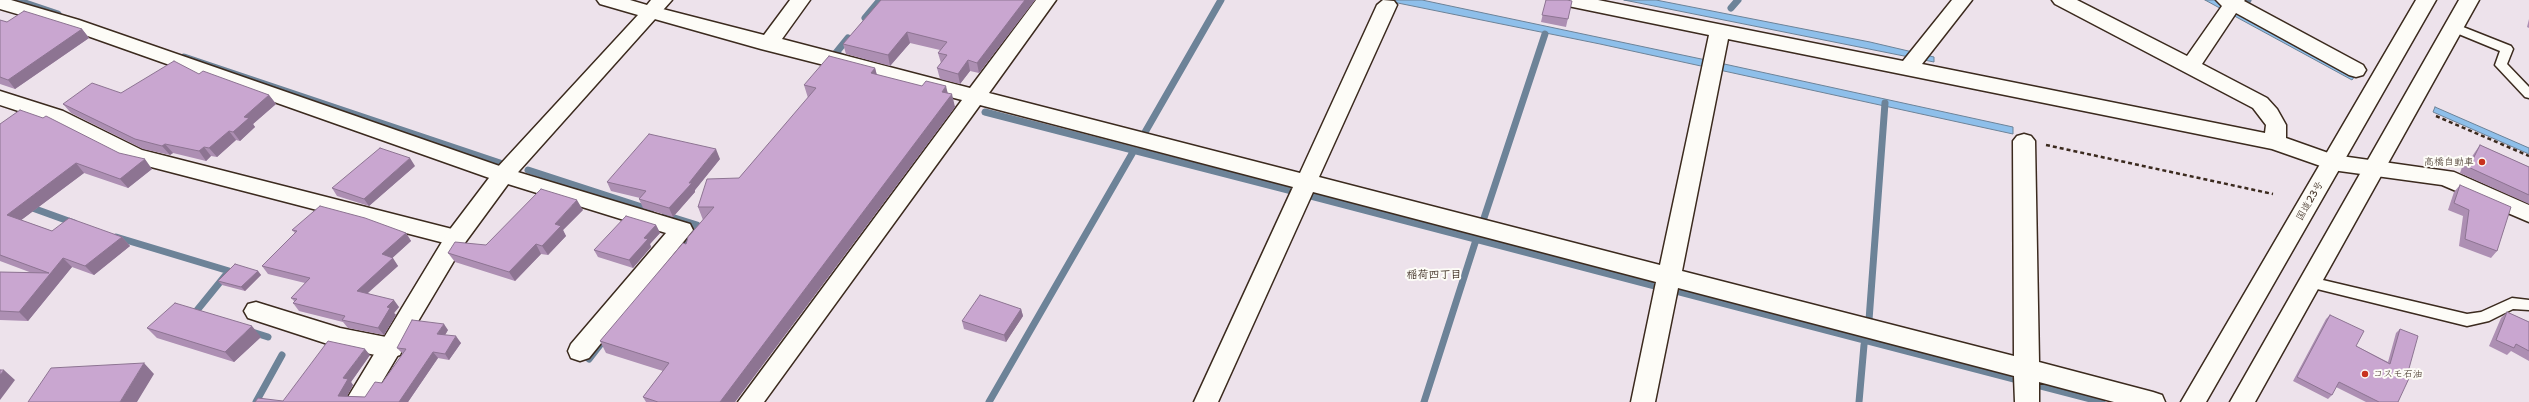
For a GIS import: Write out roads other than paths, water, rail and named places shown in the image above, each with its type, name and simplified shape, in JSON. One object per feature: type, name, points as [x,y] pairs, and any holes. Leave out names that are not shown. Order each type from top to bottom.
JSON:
[{"type":"main road","points":[[607,0],[656,6],[768,44],[2153,402]]},
{"type":"main road","points":[[768,44],[800,0]]},
{"type":"main road","points":[[750,402],[976,98],[1046,0]]},
{"type":"main road","points":[[1568,0],[1720,30],[1914,60],[2275,142],[2332,162],[2446,178],[2529,214]]},
{"type":"main road","points":[[1914,60],[1962,0]]},
{"type":"main road","points":[[2062,0],[2191,65],[2260,103],[2270,114],[2276,125],[2275,142]]},
{"type":"main road","name":"国道23号","points":[[2193,402],[2426,0]]},
{"type":"main road","points":[[2242,402],[2469,0]]},
{"type":"main road","points":[[0,3],[72,24],[502,175],[682,230],[580,351]]},
{"type":"main road","points":[[1206,402],[1387,4]]},
{"type":"main road","points":[[2191,65],[2230,4],[2356,70]]},
{"type":"main road","points":[[357,402],[391,348],[456,238],[502,175],[656,6]]},
{"type":"main road","points":[[1643,402],[1720,30]]},
{"type":"main road","points":[[0,98],[56,116],[136,156],[456,238]]},
{"type":"main road","points":[[2024,141],[2027,402]]},
{"type":"main road","points":[[256,311],[340,338],[391,348]]},
{"type":"lane","points":[[2453,28],[2507,49],[2501,65],[2529,94]]},
{"type":"lane","points":[[2310,282],[2467,320],[2484,317],[2512,303],[2529,304]]},
{"type":"water","points":[[1383,0],[1422,0],[1706,60],[2013,127],[2013,134],[1600,44]]},
{"type":"water","points":[[1624,0],[1656,0],[1870,42],[1934,57],[1934,62]]},
{"type":"water","points":[[2205,0],[2217,0],[2355,76],[2352,80]]},
{"type":"water","points":[[2435,107],[2529,148],[2529,154],[2433,112]]},
{"type":"waterway","points":[[16,0],[58,14]]},
{"type":"waterway","points":[[865,18],[880,0]]},
{"type":"waterway","points":[[1144,134],[1221,0]]},
{"type":"waterway","points":[[1731,8],[1738,0]]},
{"type":"waterway","points":[[1483,221],[1545,34]]},
{"type":"waterway","points":[[841,56],[835,54],[848,38]]},
{"type":"waterway","points":[[184,57],[500,163]]},
{"type":"waterway","points":[[1869,320],[1885,103]]},
{"type":"waterway","points":[[985,112],[1292,191]]},
{"type":"waterway","points":[[989,402],[1133,152]]},
{"type":"waterway","points":[[528,170],[651,210]]},
{"type":"waterway","points":[[1307,195],[1655,286]]},
{"type":"waterway","points":[[27,206],[74,223]]},
{"type":"waterway","points":[[663,267],[697,225],[665,215]]},
{"type":"waterway","points":[[116,237],[229,271],[194,314],[198,315]]},
{"type":"waterway","points":[[1424,402],[1475,243]]},
{"type":"waterway","points":[[1676,291],[2014,379]]},
{"type":"waterway","points":[[249,331],[268,337]]},
{"type":"waterway","points":[[589,359],[606,337]]},
{"type":"waterway","points":[[1859,402],[1864,345]]},
{"type":"waterway","points":[[256,402],[282,355]]},
{"type":"waterway","points":[[2037,385],[2102,402]]},
{"type":"place","name":"高橋自動車","points":[[2482,162]]},
{"type":"place","name":"コスモ石油","points":[[2365,374]]},
{"type":"district","name":"稲荷四丁目","points":[[1434,275]]}]
